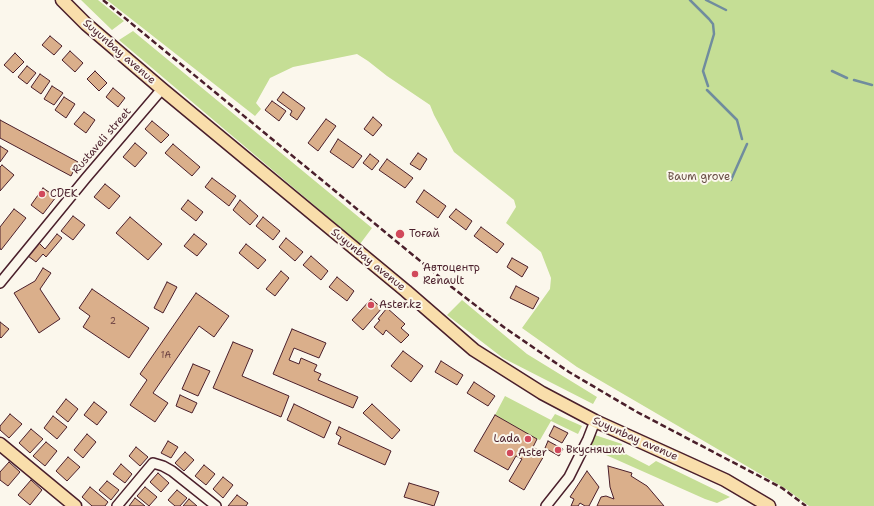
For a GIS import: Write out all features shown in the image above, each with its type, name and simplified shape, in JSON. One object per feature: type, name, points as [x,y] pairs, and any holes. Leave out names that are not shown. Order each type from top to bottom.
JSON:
[{"type":"main road","name":"Suyunbay avenue","points":[[62,0],[91,28],[162,89],[406,291],[474,350],[542,393],[595,421],[725,480],[769,506]]},
{"type":"main road","points":[[0,444],[75,506]]},
{"type":"street","name":"Rustaveli street","points":[[0,283],[86,178],[162,89]]},
{"type":"street","points":[[547,506],[569,477],[588,439],[595,421]]},
{"type":"street","points":[[117,506],[153,463],[172,471],[216,506]]},
{"type":"green space","points":[[81,0],[98,0],[124,21],[112,30]]},
{"type":"green space","name":"Baum grove","points":[[107,0],[874,0],[874,506],[809,506],[786,489],[577,367],[522,328],[550,289],[551,278],[541,252],[506,223],[516,207],[514,200],[454,152],[430,105],[387,76],[368,61],[357,54],[293,67],[270,78],[256,103],[261,109],[255,116]]},
{"type":"green space","points":[[133,31],[372,228],[360,244],[119,40]]},
{"type":"green space","points":[[462,300],[527,354],[597,397],[593,404],[503,358],[447,315]]},
{"type":"green space","points":[[505,396],[551,420],[555,414],[582,426],[578,434],[551,421],[540,440],[537,439],[495,415]]},
{"type":"green space","points":[[595,435],[622,444],[620,451],[649,466],[656,461],[730,497],[717,503],[705,499],[588,447]]},
{"type":"building","points":[[50,36],[62,46],[54,55],[42,45]]},
{"type":"building","points":[[70,51],[83,63],[75,72],[62,60]]},
{"type":"building","points":[[15,53],[24,62],[13,73],[4,65]]},
{"type":"building","points":[[27,66],[36,73],[27,84],[18,77]]},
{"type":"building","points":[[95,71],[107,83],[99,91],[87,79]]},
{"type":"building","points":[[40,74],[50,81],[41,94],[31,87]]},
{"type":"building","points":[[52,86],[63,93],[54,105],[44,99]]},
{"type":"building","points":[[113,88],[125,98],[118,107],[106,97]]},
{"type":"building","points":[[283,92],[305,108],[297,120],[290,115],[292,111],[277,100]]},
{"type":"building","points":[[64,97],[75,104],[66,118],[55,110]]},
{"type":"building","points":[[272,101],[286,111],[279,121],[265,110]]},
{"type":"building","points":[[84,112],[95,120],[86,133],[74,124]]},
{"type":"building","points":[[373,117],[382,125],[373,136],[364,129]]},
{"type":"building","points":[[326,119],[336,126],[318,151],[308,143]]},
{"type":"building","points":[[0,120],[78,162],[71,176],[0,138]]},
{"type":"building","points":[[152,121],[169,135],[161,143],[145,129]]},
{"type":"building","points":[[338,139],[362,156],[353,168],[330,152]]},
{"type":"building","points":[[135,143],[147,153],[135,167],[123,157]]},
{"type":"building","points":[[173,144],[200,167],[192,176],[165,153]]},
{"type":"building","points":[[0,146],[8,151],[0,162]]},
{"type":"building","points":[[418,153],[427,159],[420,170],[410,164]]},
{"type":"building","points":[[370,154],[379,161],[372,170],[363,163]]},
{"type":"building","points":[[387,159],[413,178],[405,188],[379,170]]},
{"type":"building","points":[[2,165],[14,175],[0,191],[0,167]]},
{"type":"building","points":[[212,178],[236,196],[229,206],[205,187]]},
{"type":"building","points":[[105,184],[120,196],[109,209],[94,197]]},
{"type":"building","points":[[43,188],[56,197],[43,214],[31,205]]},
{"type":"building","points":[[424,190],[446,206],[438,218],[416,202]]},
{"type":"building","points":[[188,200],[203,212],[196,221],[181,209]]},
{"type":"building","points":[[240,200],[258,216],[250,225],[233,210]]},
{"type":"building","points":[[14,209],[26,218],[1,250],[0,227]]},
{"type":"building","points":[[456,209],[472,221],[466,230],[449,217]]},
{"type":"building","points":[[73,216],[85,225],[73,240],[61,231]]},
{"type":"building","points":[[130,217],[162,244],[148,260],[116,233]]},
{"type":"building","points":[[263,217],[280,231],[273,240],[256,226]]},
{"type":"building","points":[[481,227],[504,244],[497,253],[474,236]]},
{"type":"building","points":[[57,234],[62,238],[46,257],[43,254],[36,262],[28,256],[39,243],[45,249]]},
{"type":"building","points":[[194,234],[207,244],[197,256],[184,246]]},
{"type":"building","points":[[286,238],[303,252],[295,261],[279,247]]},
{"type":"building","points":[[246,244],[266,260],[258,269],[239,253]]},
{"type":"building","points":[[311,256],[328,271],[321,280],[303,265]]},
{"type":"building","points":[[512,258],[528,267],[522,277],[507,267]]},
{"type":"building","points":[[43,268],[51,273],[40,289],[60,319],[39,333],[14,293],[35,281]]},
{"type":"building","points":[[281,271],[289,278],[275,296],[266,289]]},
{"type":"building","points":[[337,277],[354,291],[347,301],[329,287]]},
{"type":"building","points":[[167,282],[177,287],[163,313],[154,308]]},
{"type":"building","points":[[516,286],[539,298],[533,309],[510,298]]},
{"type":"building","points":[[92,289],[149,328],[129,358],[83,327],[90,316],[79,308]]},
{"type":"building","points":[[196,293],[229,316],[214,337],[199,326],[153,393],[168,403],[155,422],[130,405],[147,380],[140,374]]},
{"type":"building","points":[[371,299],[382,308],[363,330],[352,320]]},
{"type":"building","points":[[387,308],[405,324],[401,328],[409,335],[401,343],[386,330],[383,335],[374,327],[380,320],[378,319]]},
{"type":"building","points":[[0,322],[9,329],[1,338],[0,337]]},
{"type":"building","points":[[292,329],[326,343],[319,358],[294,348],[289,360],[299,364],[301,358],[317,365],[314,371],[321,374],[318,380],[358,397],[353,408],[273,374]]},
{"type":"building","points":[[233,342],[253,350],[242,376],[289,396],[281,417],[213,388]]},
{"type":"building","points":[[403,351],[423,366],[411,382],[391,366]]},
{"type":"building","points":[[441,361],[463,375],[457,385],[435,372]]},
{"type":"building","points":[[193,364],[210,371],[198,396],[182,389]]},
{"type":"building","points":[[474,382],[495,396],[488,406],[467,393]]},
{"type":"building","points":[[180,395],[197,403],[192,413],[176,406]]},
{"type":"building","points":[[66,399],[78,409],[68,422],[56,412]]},
{"type":"building","points":[[94,402],[107,412],[97,425],[84,415]]},
{"type":"building","points":[[294,404],[331,422],[324,438],[287,420]]},
{"type":"building","points":[[372,404],[400,430],[392,439],[363,413]]},
{"type":"building","points":[[10,414],[22,424],[9,438],[0,430],[0,426]]},
{"type":"building","name":"Aster","points":[[495,415],[537,439],[533,447],[545,454],[524,490],[509,481],[522,459],[516,456],[508,470],[474,451]]},
{"type":"building","points":[[53,416],[67,427],[57,439],[44,428]]},
{"type":"building","points":[[554,426],[568,433],[562,443],[549,436]]},
{"type":"building","points":[[339,427],[391,451],[385,465],[338,444],[341,437],[336,434]]},
{"type":"building","points":[[31,429],[43,439],[30,453],[19,443]]},
{"type":"building","points":[[87,434],[96,442],[83,458],[74,450]]},
{"type":"building","points":[[168,441],[178,447],[171,458],[161,453]]},
{"type":"building","points":[[548,441],[563,449],[559,456],[545,448]]},
{"type":"building","points":[[46,442],[57,451],[45,466],[33,456]]},
{"type":"building","points":[[136,447],[148,457],[140,466],[129,456]]},
{"type":"building","points":[[185,452],[194,460],[184,471],[175,463]]},
{"type":"building","points":[[68,457],[80,467],[67,481],[56,471]]},
{"type":"building","points":[[9,462],[20,472],[8,486],[0,480],[0,472]]},
{"type":"building","points":[[121,464],[132,474],[125,483],[113,474]]},
{"type":"building","points":[[204,465],[215,474],[206,485],[195,476]]},
{"type":"building","points":[[608,466],[632,473],[631,476],[647,486],[664,506],[597,506],[601,497],[606,496],[614,499],[610,487]]},
{"type":"building","points":[[587,471],[599,487],[589,506],[585,506],[580,503],[578,506],[571,506],[574,499],[570,497]]},
{"type":"building","points":[[158,473],[169,483],[161,492],[150,482]]},
{"type":"building","points":[[223,477],[233,485],[223,498],[213,489]]},
{"type":"building","points":[[31,480],[42,490],[30,505],[18,495]]},
{"type":"building","points":[[107,481],[119,490],[111,500],[99,490]]},
{"type":"building","points":[[409,483],[439,492],[434,506],[404,497]]},
{"type":"building","points":[[90,487],[108,502],[105,506],[92,506],[82,497]]},
{"type":"building","points":[[145,487],[157,497],[149,506],[137,496]]},
{"type":"building","points":[[177,490],[187,498],[180,506],[175,506],[168,500]]},
{"type":"building","points":[[237,495],[248,503],[246,506],[228,506]]},
{"type":"building","points":[[135,498],[145,506],[129,506]]},
{"type":"building","points":[[189,499],[197,506],[183,506]]},
{"type":"waterway","points":[[690,0],[713,24],[714,34],[703,71],[708,86]]},
{"type":"waterway","points":[[706,0],[726,10]]},
{"type":"waterway","points":[[832,71],[847,78]]},
{"type":"waterway","points":[[854,80],[872,85]]},
{"type":"waterway","points":[[707,90],[737,120],[742,139]]},
{"type":"waterway","points":[[731,180],[747,144]]},
{"type":"railway","points":[[103,0],[453,288],[505,328],[569,372],[637,412],[782,488],[806,506]]},
{"type":"place","name":"CDEK","points":[[42,194]]},
{"type":"place","name":"Тоғай","points":[[400,234]]},
{"type":"place","name":"Автоцентр Renault","points":[[415,274]]},
{"type":"place","name":"Aster.kz","points":[[371,305]]},
{"type":"place","name":"Lada","points":[[528,439]]},
{"type":"place","name":"Вкусняшки","points":[[558,450]]},
{"type":"place","name":"Aster","points":[[510,453]]}]
